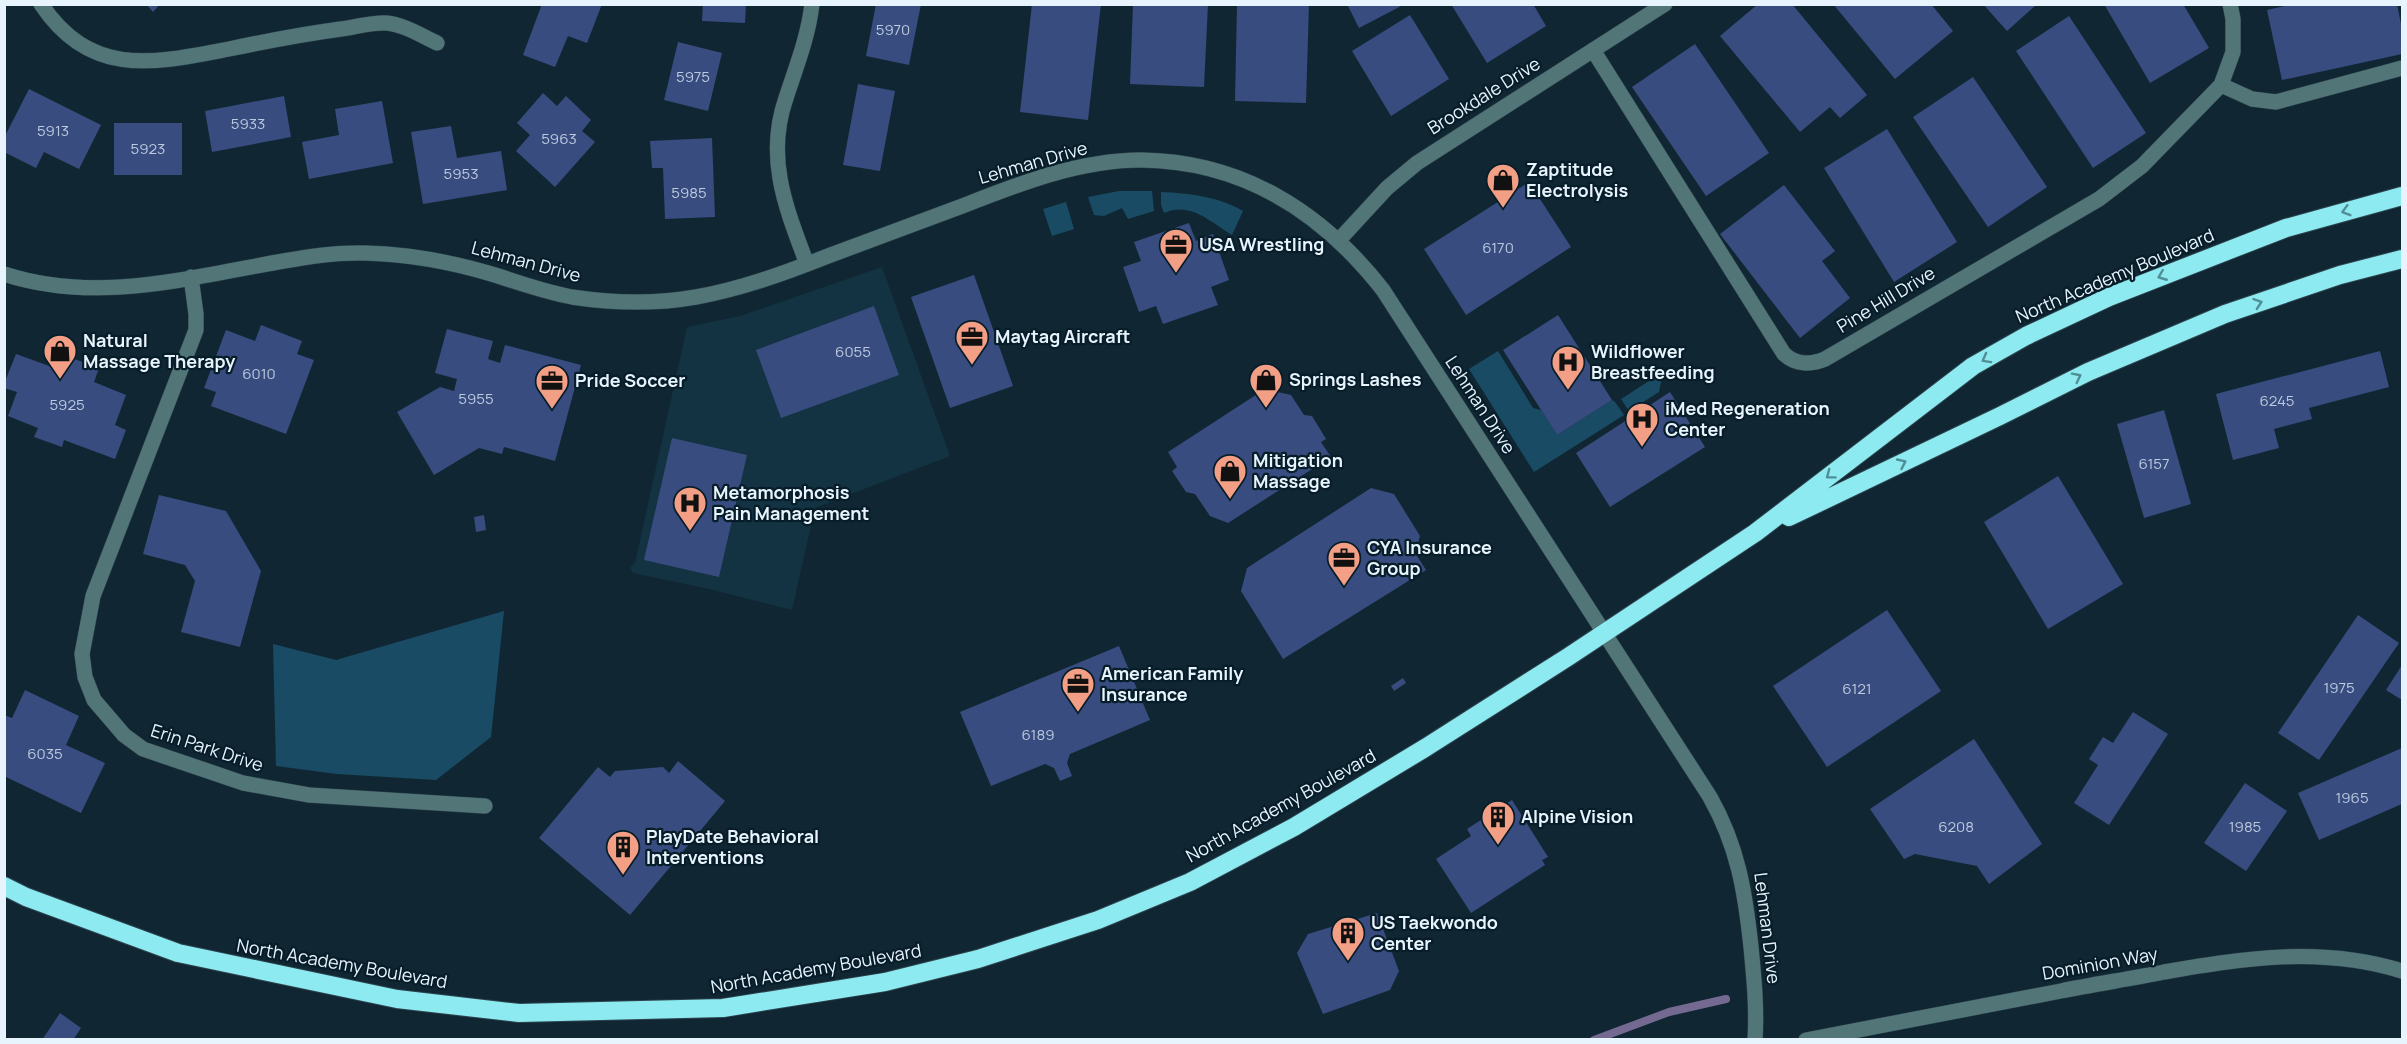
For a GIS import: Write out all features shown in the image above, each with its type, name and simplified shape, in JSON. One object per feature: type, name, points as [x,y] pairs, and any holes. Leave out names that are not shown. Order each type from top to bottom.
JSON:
[{"type":"highway","name":"North Academy Boulevard","points":[[4,886],[26,897],[178,953],[397,999],[519,1013],[701,1009],[885,982],[978,959],[1098,920],[1190,882],[1304,821],[1425,748],[1755,533],[1973,366],[2026,336],[2109,297],[2286,228],[2403,196]]},
{"type":"highway","name":"North Academy Boulevard","points":[[1755,533],[2099,367],[2224,314],[2340,275],[2403,259]]},
{"type":"street","points":[[42,4],[58,26],[80,43],[105,55],[129,61],[164,61],[301,34],[380,23],[395,25],[437,43]]},
{"type":"street","points":[[807,264],[782,196],[777,165],[778,132],[810,25],[812,4]]},
{"type":"street","name":"Brookdale Drive","points":[[1339,240],[1380,194],[1417,163],[1665,4]]},
{"type":"street","name":"Pine Hill Drive","points":[[1593,50],[1784,354],[1794,361],[1809,363],[1825,359],[2099,199],[2142,166],[2221,84],[2233,52],[2233,19],[2230,4]]},
{"type":"street","points":[[2221,84],[2252,99],[2276,102],[2403,68]]},
{"type":"street","name":"Lehman Drive","points":[[4,274],[58,287],[111,289],[310,257],[362,252],[436,260],[571,297],[621,301],[664,301],[699,297],[746,286],[1030,181],[1084,167],[1140,160],[1192,165],[1244,179],[1303,212],[1339,240],[1365,266],[1383,290],[1710,797],[1734,847],[1744,885],[1757,1007],[1755,1040]]},
{"type":"street","name":"Erin Park Drive","points":[[191,277],[196,330],[93,596],[82,654],[85,677],[94,700],[124,735],[143,749],[243,783],[309,795],[485,806]]},
{"type":"street","name":"Dominion Way","points":[[1806,1040],[2095,984],[2218,962],[2268,956],[2308,955],[2348,959],[2403,971]]},
{"type":"shaded area","points":[[1119,191],[1152,191],[1154,211],[1128,219],[1122,208],[1104,216],[1094,215],[1088,197]]},
{"type":"shaded area","points":[[1161,192],[1204,197],[1224,202],[1243,211],[1232,235],[1191,211],[1174,210],[1164,213],[1161,205]]},
{"type":"shaded area","points":[[1066,202],[1074,229],[1052,236],[1043,209]]},
{"type":"shaded area","points":[[882,267],[950,456],[815,508],[792,610],[633,573],[630,567],[635,563],[687,327],[740,316]]},
{"type":"shaded area","points":[[1498,351],[1533,408],[1541,410],[1557,435],[1612,400],[1624,415],[1534,472],[1469,369]]},
{"type":"shaded area","points":[[1660,374],[1662,377],[1659,392],[1629,411],[1621,399]]},
{"type":"shaded area","points":[[504,611],[491,737],[436,780],[337,774],[276,766],[273,644],[336,660]]},
{"type":"building","points":[[146,4],[160,4],[153,12]]},
{"type":"building","points":[[542,4],[602,4],[587,43],[568,36],[555,67],[523,55]]},
{"type":"building","points":[[703,4],[746,4],[745,23],[702,21]]},
{"type":"building","points":[[876,4],[921,4],[909,65],[866,56]]},
{"type":"building","points":[[1032,4],[1101,4],[1088,120],[1020,112]]},
{"type":"building","points":[[1133,4],[1208,4],[1204,87],[1130,84]]},
{"type":"building","points":[[1237,4],[1309,4],[1306,103],[1235,101]]},
{"type":"building","points":[[1347,4],[1405,4],[1359,28]]},
{"type":"building","points":[[1451,4],[1533,4],[1546,26],[1487,63]]},
{"type":"building","points":[[1758,4],[1792,4],[1867,95],[1840,118],[1830,107],[1800,132],[1720,36]]},
{"type":"building","points":[[1833,4],[1931,4],[1953,31],[1895,79]]},
{"type":"building","points":[[1983,4],[2037,4],[2007,31]]},
{"type":"building","points":[[2104,4],[2183,4],[2209,48],[2150,83]]},
{"type":"building","points":[[2293,4],[2397,4],[2402,29],[2402,54],[2282,80],[2267,10]]},
{"type":"building","points":[[1410,15],[1449,79],[1391,116],[1352,51]]},
{"type":"building","points":[[2069,16],[2146,133],[2093,168],[2016,51]]},
{"type":"building","points":[[678,42],[722,53],[708,111],[664,100]]},
{"type":"building","points":[[1695,44],[1769,153],[1706,196],[1632,87]]},
{"type":"building","points":[[1973,77],[2047,187],[1988,227],[1913,117]]},
{"type":"building","points":[[858,84],[895,91],[880,171],[843,165]]},
{"type":"building","points":[[29,89],[101,125],[79,169],[44,152],[36,168],[4,152],[4,138]]},
{"type":"building","points":[[543,93],[557,106],[566,96],[591,120],[582,131],[595,142],[555,187],[516,151],[530,135],[517,123]]},
{"type":"building","points":[[284,96],[291,137],[212,152],[205,111]]},
{"type":"building","points":[[382,101],[393,163],[309,179],[302,142],[339,135],[335,109]]},
{"type":"building","points":[[114,123],[182,123],[182,175],[114,175]]},
{"type":"building","points":[[451,126],[457,158],[501,151],[507,190],[423,204],[411,132]]},
{"type":"building","points":[[1887,129],[1957,242],[1894,282],[1824,168]]},
{"type":"building","points":[[712,138],[715,217],[665,219],[663,168],[652,168],[650,141]]},
{"type":"building","points":[[1529,182],[1571,247],[1466,315],[1424,249]]},
{"type":"building","points":[[1784,185],[1835,251],[1822,261],[1850,298],[1800,338],[1720,234]]},
{"type":"building","name":"USA Wrestling","points":[[1189,223],[1196,241],[1213,234],[1229,280],[1211,287],[1218,305],[1163,324],[1156,306],[1139,312],[1123,267],[1141,261],[1134,242]]},
{"type":"building","points":[[974,275],[1013,386],[950,408],[911,297]]},
{"type":"building","points":[[874,306],[899,375],[781,418],[756,350]]},
{"type":"building","points":[[1558,315],[1612,400],[1557,435],[1503,350]]},
{"type":"building","points":[[261,325],[302,341],[297,354],[314,360],[286,434],[211,406],[216,392],[204,388],[226,330],[255,341]]},
{"type":"building","points":[[447,329],[493,341],[488,359],[500,363],[505,345],[581,365],[555,461],[504,447],[502,454],[479,448],[434,475],[397,412],[440,387],[454,391],[457,379],[435,373]]},
{"type":"building","points":[[2380,351],[2389,387],[2309,408],[2312,419],[2274,429],[2279,448],[2233,460],[2216,394]]},
{"type":"building","points":[[58,353],[99,368],[94,382],[126,395],[115,425],[126,430],[115,459],[64,440],[62,447],[34,437],[38,428],[8,416],[17,392],[4,388],[4,384],[16,354],[52,367]]},
{"type":"building","points":[[1265,389],[1291,395],[1304,415],[1312,416],[1326,439],[1321,442],[1331,457],[1228,523],[1210,516],[1195,494],[1186,492],[1172,471],[1177,467],[1168,452]]},
{"type":"building","points":[[1670,392],[1705,447],[1610,507],[1576,453]]},
{"type":"building","points":[[2164,410],[2191,504],[2144,518],[2117,424]]},
{"type":"building","points":[[672,438],[747,455],[719,577],[644,560]]},
{"type":"building","points":[[2058,476],[2123,584],[2048,629],[1984,522]]},
{"type":"building","points":[[1371,488],[1394,494],[1420,536],[1415,553],[1426,570],[1283,659],[1241,591],[1247,568]]},
{"type":"building","points":[[159,495],[226,511],[261,571],[240,647],[181,632],[195,581],[185,565],[143,554]]},
{"type":"building","points":[[484,515],[486,530],[476,532],[474,517]]},
{"type":"building","points":[[1887,610],[1941,691],[1827,767],[1773,686]]},
{"type":"building","points":[[2358,615],[2399,643],[2319,760],[2278,733]]},
{"type":"building","points":[[1119,646],[1150,720],[1070,754],[1067,763],[1072,776],[1060,781],[1054,768],[1045,764],[991,786],[960,712]]},
{"type":"building","points":[[2402,665],[2402,700],[2386,690]]},
{"type":"building","points":[[1403,678],[1406,683],[1394,691],[1391,686]]},
{"type":"building","points":[[25,690],[79,716],[66,745],[105,763],[81,813],[4,776],[4,715],[12,718]]},
{"type":"building","points":[[2133,712],[2168,734],[2109,825],[2074,803],[2098,765],[2089,759],[2103,737],[2113,743]]},
{"type":"building","points":[[1974,739],[2042,844],[1989,884],[1977,866],[1915,854],[1904,859],[1870,809]]},
{"type":"building","points":[[2402,748],[2402,804],[2319,840],[2298,793]]},
{"type":"building","name":"PlayDate Behavioral Interventions","points":[[678,761],[725,801],[630,915],[539,838],[598,767],[610,777],[615,771],[663,767],[669,773]]},
{"type":"building","points":[[2245,783],[2287,811],[2246,871],[2204,843]]},
{"type":"building","name":"Alpine Vision","points":[[1512,800],[1548,857],[1542,860],[1545,865],[1471,913],[1436,859],[1471,836],[1467,829]]},
{"type":"building","name":"US Taekwondo Center","points":[[1377,913],[1399,971],[1390,990],[1323,1014],[1297,953],[1308,934]]},
{"type":"building","points":[[60,1013],[81,1028],[73,1040],[42,1040]]},
{"type":"waterway","points":[[1594,1040],[1669,1012],[1726,999]]},
{"type":"place","name":"Zaptitude Electrolysis","points":[[1503,209]]},
{"type":"place","name":"USA Wrestling","points":[[1176,274]]},
{"type":"place","name":"Maytag Aircraft","points":[[972,366]]},
{"type":"place","name":"Natural Massage Therapy","points":[[60,380]]},
{"type":"place","name":"Wildflower Breastfeeding","points":[[1568,391]]},
{"type":"place","name":"Springs Lashes","points":[[1266,409]]},
{"type":"place","name":"Pride Soccer","points":[[552,410]]},
{"type":"place","name":"iMed Regeneration Center","points":[[1642,448]]},
{"type":"place","name":"Mitigation Massage","points":[[1230,500]]},
{"type":"place","name":"Metamorphosis Pain Management","points":[[690,532]]},
{"type":"place","name":"CYA Insurance Group","points":[[1344,587]]},
{"type":"place","name":"American Family Insurance","points":[[1078,713]]},
{"type":"place","name":"Alpine Vision","points":[[1498,846]]},
{"type":"place","name":"PlayDate Behavioral Interventions","points":[[623,876]]},
{"type":"place","name":"US Taekwondo Center","points":[[1348,962]]}]
